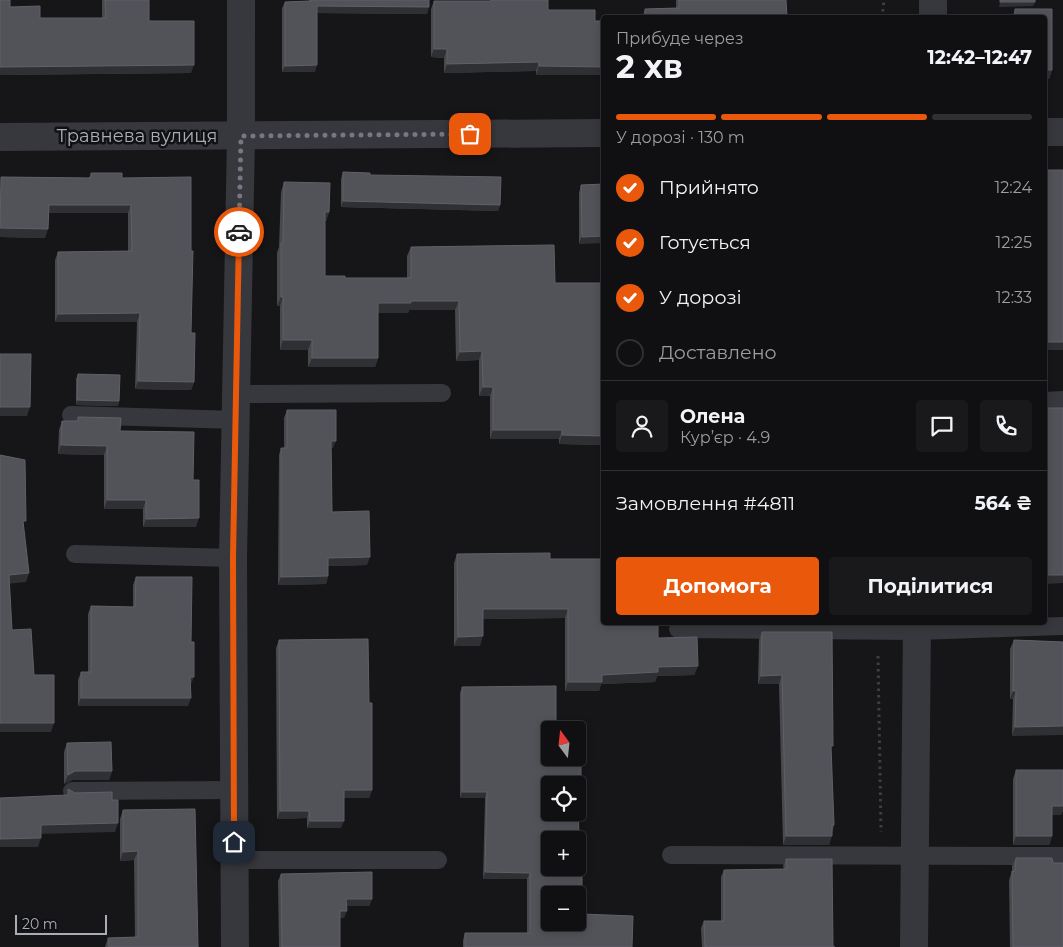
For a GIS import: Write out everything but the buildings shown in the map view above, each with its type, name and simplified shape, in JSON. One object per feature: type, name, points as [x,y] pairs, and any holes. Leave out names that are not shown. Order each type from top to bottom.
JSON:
[{"type":"street","points":[[235,947],[233,558],[241,136],[241,0]]},
{"type":"street","points":[[933,15],[934,0]]},
{"type":"street","points":[[1047,132],[1063,132]]},
{"type":"street","name":"Травнева вулиця","points":[[0,137],[601,133]]},
{"type":"street","points":[[914,947],[917,627]]},
{"type":"lane","points":[[71,415],[236,407],[442,393]]},
{"type":"lane","points":[[1047,401],[1063,400]]},
{"type":"lane","points":[[74,554],[233,558]]},
{"type":"lane","points":[[678,629],[877,630],[917,627],[1063,626]]},
{"type":"lane","points":[[72,790],[234,790]]},
{"type":"lane","points":[[671,855],[915,854],[1063,856]]},
{"type":"lane","points":[[234,860],[438,860]]},
{"type":"path","points":[[882,15],[884,0]]},
{"type":"path","points":[[877,630],[882,816],[880,855]]},
{"type":"way so far","points":[[239,232],[241,136],[470,134]]},
{"type":"route","points":[[234,842],[233,558],[239,232]]}]
